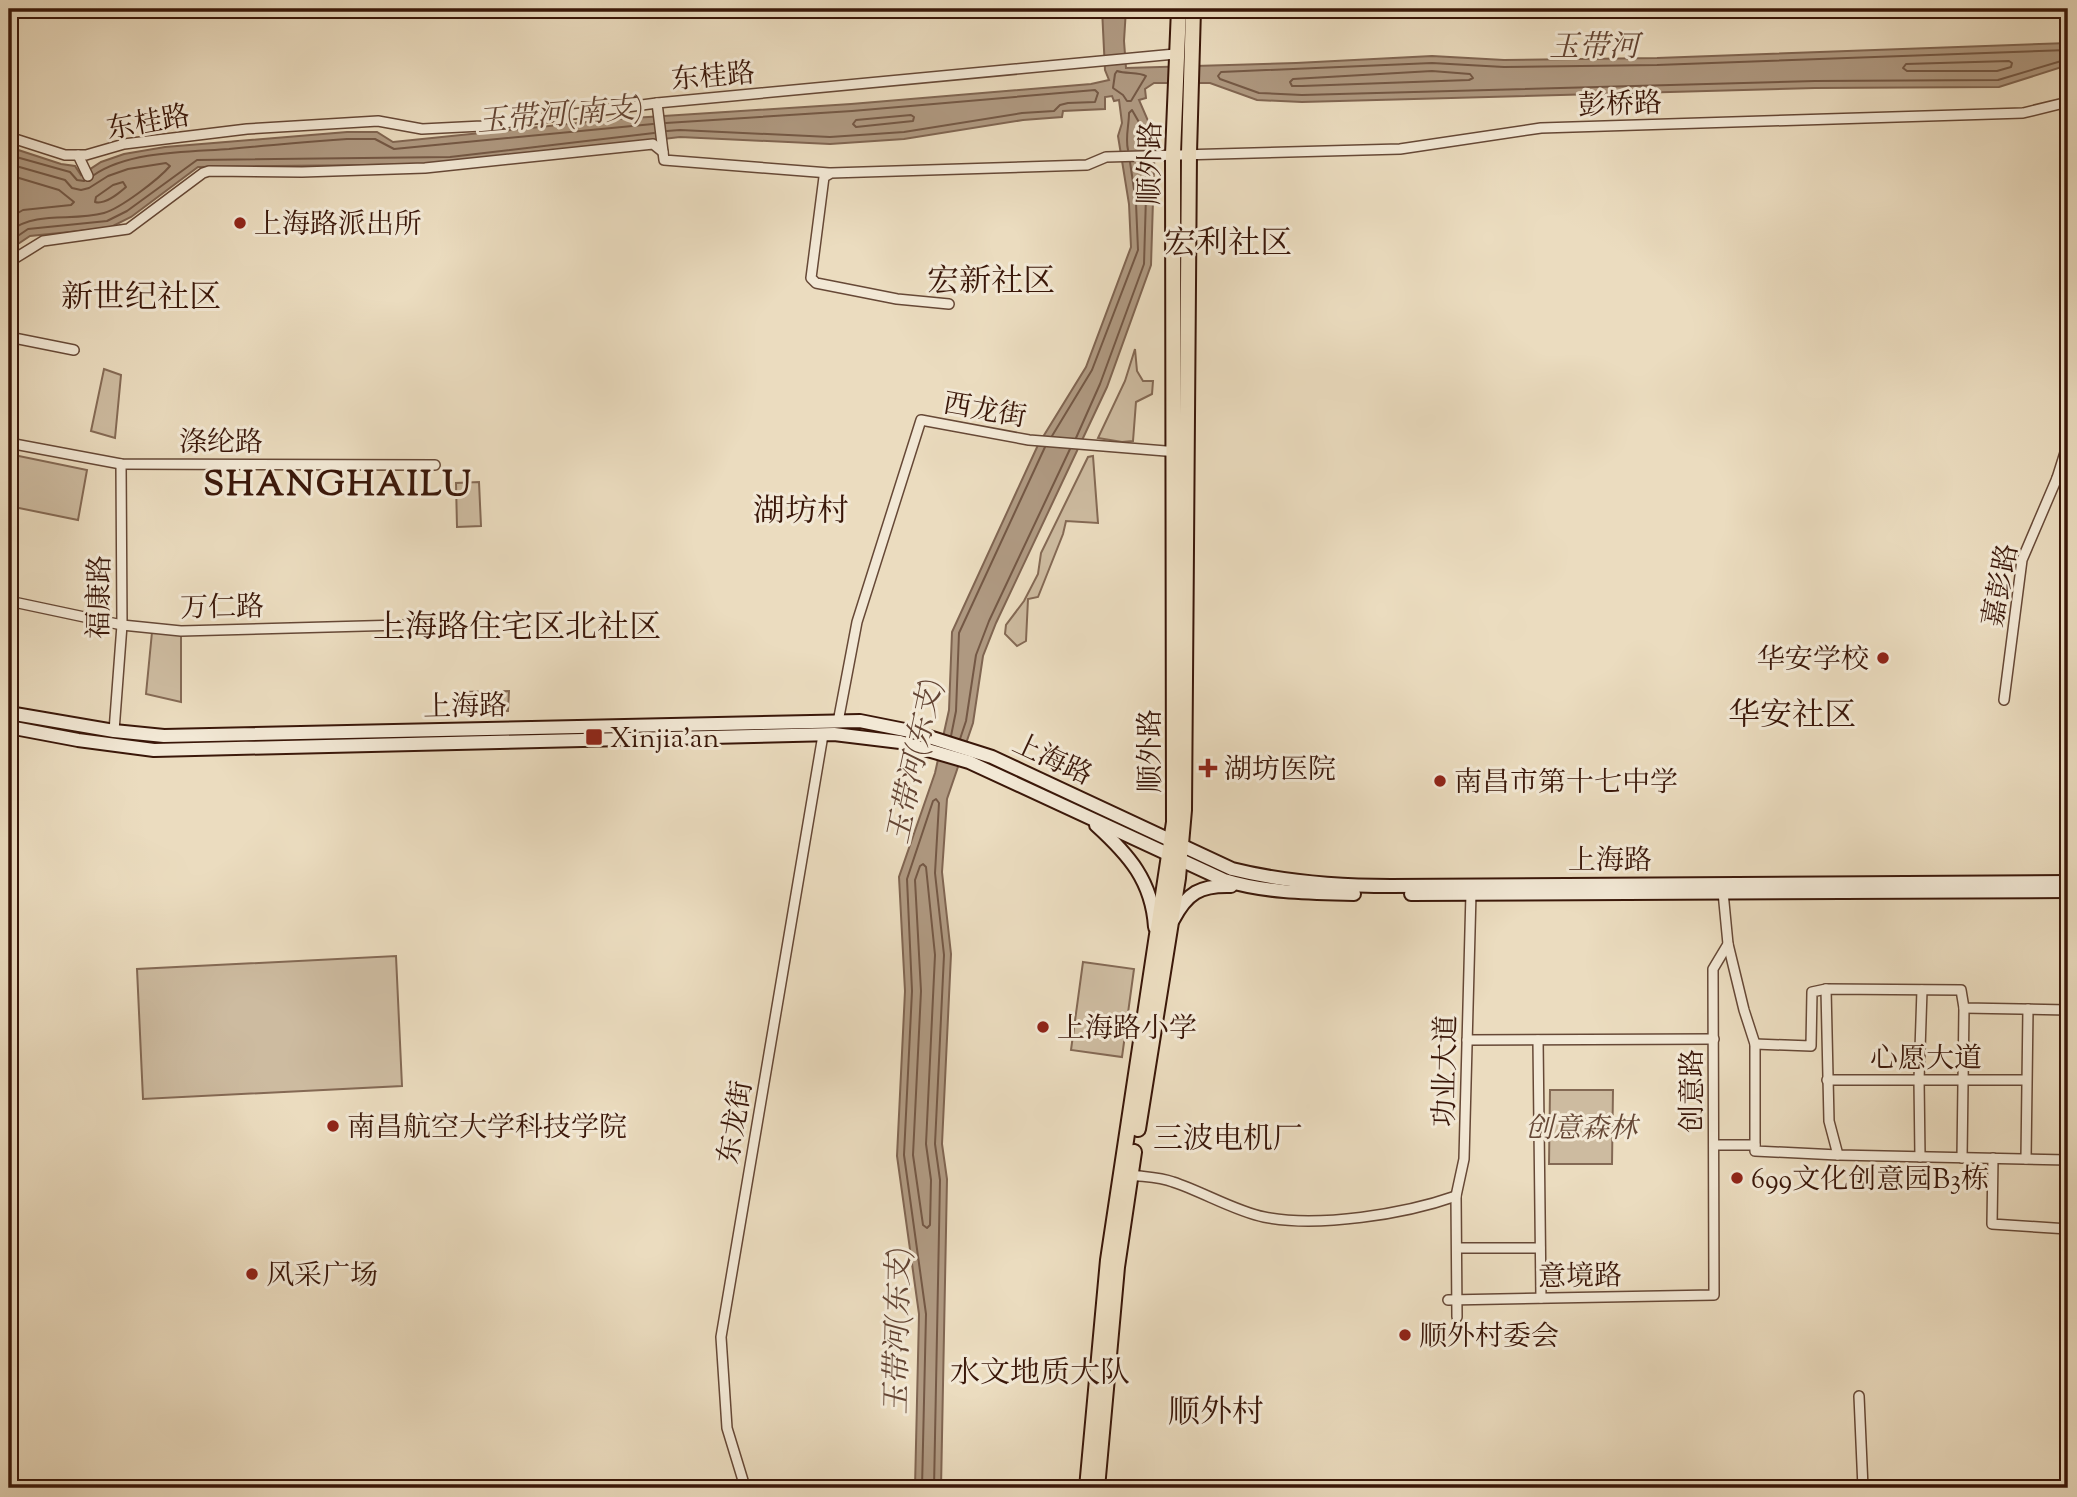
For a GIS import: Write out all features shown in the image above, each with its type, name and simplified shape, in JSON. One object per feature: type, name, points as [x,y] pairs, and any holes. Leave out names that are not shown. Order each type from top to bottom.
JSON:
[{"type":"main road","name":"顺外路","points":[[1179,9],[1175,101],[1165,155],[1180,452]]},
{"type":"main road","name":"顺外路","points":[[1097,1488],[1117,1267],[1170,926],[1176,850],[1180,452],[1193,9]]},
{"type":"main road","name":"上海路","points":[[9,713],[114,731],[164,736],[860,721],[910,730],[969,756],[1086,816],[1232,869],[1259,876],[1351,886],[2068,882]]},
{"type":"main road","name":"上海路","points":[[9,727],[154,750],[823,735],[900,742],[969,756],[992,757],[1176,850],[1224,880],[1246,887],[1275,891],[2068,891]]},
{"type":"main road","points":[[1086,816],[1119,846],[1140,872],[1150,897],[1157,941]]},
{"type":"main road","name":"顺外路","points":[[1087,1488],[1108,1260],[1157,941],[1176,850]]},
{"type":"main road","points":[[1170,926],[1182,903],[1195,892],[1208,886],[1246,887]]},
{"type":"street","name":"东桂路","points":[[9,137],[65,155],[78,156],[98,153],[124,144],[247,129],[378,121],[422,129],[482,126],[1175,54]]},
{"type":"street","name":"彭桥路","points":[[663,152],[664,160],[831,173],[1087,165],[1106,157],[1400,149],[1541,128],[2022,113],[2068,102]]},
{"type":"street","points":[[658,106],[663,152]]},
{"type":"street","points":[[9,262],[43,241],[114,227],[128,229],[209,171],[302,172],[425,168],[653,144],[663,152]]},
{"type":"street","points":[[78,156],[88,176]]},
{"type":"street","points":[[831,173],[824,177],[821,189],[811,278],[816,283],[897,299],[949,304]]},
{"type":"street","points":[[9,337],[74,350]]},
{"type":"street","name":"西龙街","points":[[838,722],[857,622],[921,420],[1029,440],[1180,452]]},
{"type":"street","name":"涤纶路","points":[[9,443],[121,464],[435,465]]},
{"type":"street","name":"嘉彭路","points":[[2004,700],[2022,560],[2057,478],[2068,443]]},
{"type":"street","name":"福康路","points":[[114,731],[122,625],[121,464]]},
{"type":"street","points":[[2057,478],[2068,483]]},
{"type":"street","name":"万仁路","points":[[9,601],[122,625],[181,631],[438,624]]},
{"type":"street","name":"东龙街","points":[[774,1488],[745,1486],[727,1428],[721,1337],[823,735]]},
{"type":"street","points":[[1723,892],[1728,944],[1755,1044],[1755,1151],[2068,1160]]},
{"type":"street","name":"功业大道","points":[[1457,1317],[1453,1300],[1457,1248],[1456,1196],[1464,1159],[1471,893]]},
{"type":"street","name":"创意路","points":[[1714,1295],[1713,969],[1728,944]]},
{"type":"street","points":[[1755,1044],[1811,1046],[1812,992],[1826,989],[1961,990],[1964,1008],[1962,1158]]},
{"type":"street","points":[[1826,989],[1826,1080],[1829,1121],[1838,1155]]},
{"type":"street","points":[[1920,1157],[1922,990]]},
{"type":"street","points":[[1964,1008],[2068,1010]]},
{"type":"street","points":[[2026,1159],[2028,1009]]},
{"type":"street","points":[[1467,1040],[1714,1039]]},
{"type":"street","points":[[1538,1040],[1541,1298]]},
{"type":"street","name":"心愿大道","points":[[1826,1080],[2026,1080]]},
{"type":"street","points":[[1714,1145],[1755,1145]]},
{"type":"street","points":[[1993,1158],[1992,1224],[2068,1229]]},
{"type":"street","points":[[1131,1175],[1171,1181],[1263,1217],[1307,1220],[1356,1217],[1426,1207],[1456,1196]]},
{"type":"street","points":[[1457,1248],[1540,1248]]},
{"type":"street","name":"意境路","points":[[1453,1300],[1714,1295]]},
{"type":"street","points":[[1860,1396],[1863,1488]]},
{"type":"green space","points":[[1135,349],[1137,371],[1143,381],[1153,381],[1152,394],[1136,402],[1133,441],[1098,438],[1125,381]]},
{"type":"green space","points":[[104,369],[121,375],[115,438],[91,431]]},
{"type":"green space","points":[[9,454],[87,470],[78,520],[9,506]]},
{"type":"green space","points":[[1093,456],[1098,523],[1066,521],[1038,597],[1028,599],[1026,641],[1017,646],[1005,634],[1006,625],[1024,601],[1038,574],[1041,553],[1088,457]]},
{"type":"green space","points":[[479,482],[481,526],[457,527],[456,483]]},
{"type":"green space","points":[[152,632],[181,635],[181,702],[146,694]]},
{"type":"green space","points":[[509,691],[508,711],[457,711],[457,692]]},
{"type":"green space","points":[[396,956],[402,1086],[143,1099],[137,969]]},
{"type":"green space","points":[[1083,962],[1134,969],[1122,1057],[1071,1050]]},
{"type":"green space","name":"创意森林","points":[[1550,1090],[1613,1090],[1612,1164],[1549,1164]]},
{"type":"water","points":[[1102,9],[1126,9],[1126,68],[1432,56],[1504,60],[1657,58],[2068,43],[2068,65],[1999,87],[1815,88],[1302,102],[1257,100],[1210,83],[1154,83],[1145,89],[1146,98],[1139,100],[1155,137],[1151,265],[1107,387],[983,656],[973,723],[947,799],[942,872],[951,954],[942,1144],[947,1179],[941,1488],[915,1488],[919,1314],[897,1156],[905,991],[899,877],[935,773],[949,710],[952,632],[1038,445],[1086,367],[1131,247],[1129,204],[1118,136],[1122,123],[1119,100],[1114,101],[1112,96],[1105,97],[1105,109],[1063,111],[1062,117],[1023,120],[904,139],[830,144],[680,137],[451,164],[198,167],[131,217],[109,228],[30,236],[9,250],[9,147],[75,166],[81,175],[101,162],[124,154],[165,147],[347,132],[377,132],[393,142],[617,119],[851,104],[1091,84],[1109,80],[1105,70]]},
{"type":"place","name":"上海路派出所","points":[[240,223]]},
{"type":"place","name":"华安学校","points":[[1883,658]]},
{"type":"place","name":"Xinjia'an","points":[[594,737]]},
{"type":"place","name":"湖坊医院","points":[[1208,768]]},
{"type":"place","name":"南昌市第十七中学","points":[[1440,781]]},
{"type":"place","name":"上海路小学","points":[[1043,1027]]},
{"type":"place","name":"南昌航空大学科技学院","points":[[333,1126]]},
{"type":"place","name":"699文化创意园B3栋","points":[[1737,1178]]},
{"type":"place","name":"风采广场","points":[[252,1274]]},
{"type":"place","name":"顺外村委会","points":[[1405,1335]]},
{"type":"district","name":"宏利社区","points":[[1228,242]]},
{"type":"district","name":"宏新社区","points":[[991,280]]},
{"type":"district","name":"新世纪社区","points":[[141,296]]},
{"type":"district","name":"SHANGHAILU","points":[[338,483]]},
{"type":"district","name":"湖坊村","points":[[801,510]]},
{"type":"district","name":"上海路住宅区北社区","points":[[517,626]]},
{"type":"district","name":"华安社区","points":[[1792,714]]},
{"type":"district","name":"三波电机厂","points":[[1228,1138]]},
{"type":"district","name":"水文地质大队","points":[[1040,1372]]},
{"type":"district","name":"顺外村","points":[[1216,1411]]},
{"type":"water label","name":"玉带河","points":[[1594,46]]},
{"type":"water label","name":"玉带河(南支)","points":[[560,114]]},
{"type":"water label","name":"玉带河(东支)","points":[[914,761]]},
{"type":"water label","name":"玉带河(东支)","points":[[897,1331]]}]
